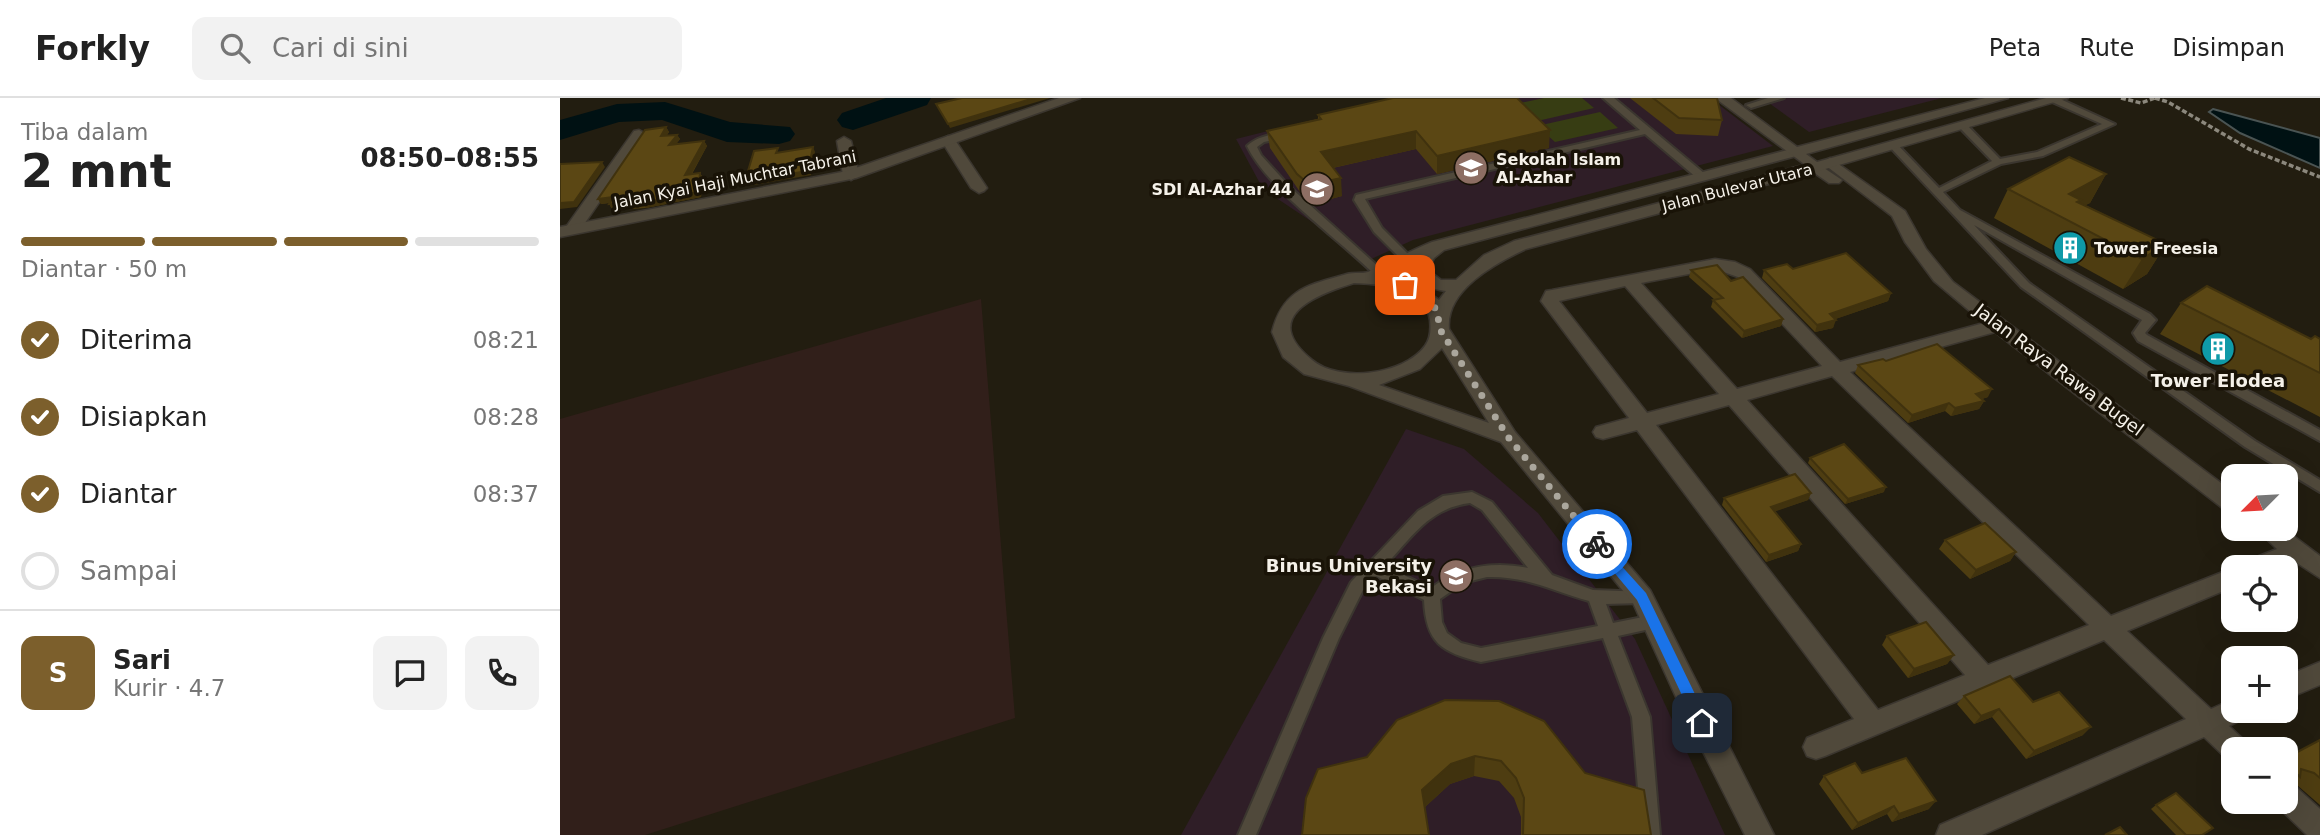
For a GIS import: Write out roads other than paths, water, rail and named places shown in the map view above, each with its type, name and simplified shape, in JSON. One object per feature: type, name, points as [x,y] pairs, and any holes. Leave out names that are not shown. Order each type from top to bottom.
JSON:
[{"type":"street","name":"Jalan Kyai Haji Muchtar Tabrani","points":[[566,231],[850,175],[1073,98]]},
{"type":"street","points":[[1722,98],[1803,150]]},
{"type":"street","name":"Jalan Bulevar Utara","points":[[1374,275],[1406,258],[1438,246],[2001,98]]},
{"type":"street","name":"Jalan Bulevar Utara","points":[[1440,324],[1459,285],[1490,259],[1536,240],[2058,99]]},
{"type":"street","points":[[1746,102],[1803,150]]},
{"type":"street","points":[[566,231],[639,134]]},
{"type":"street","points":[[948,139],[979,188]]},
{"type":"street","points":[[844,141],[850,175]]},
{"type":"street","name":"Jalan Raya Rawa Bugel","points":[[1803,150],[1823,164],[1872,209],[1900,222],[1938,276],[2221,494]]},
{"type":"street","points":[[1438,246],[1419,270],[1423,277],[1438,285],[1459,285]]},
{"type":"street","points":[[1873,723],[1550,299],[1554,294],[1718,264],[1735,268],[2106,630],[2222,737]]},
{"type":"street","points":[[1440,324],[1429,354],[1402,372],[1365,380],[1328,377],[1299,364],[1282,344],[1282,321],[1296,301],[1308,292],[1337,281],[1374,275],[1415,290],[1431,302],[1440,324],[1508,437],[1642,597],[1760,835]]},
{"type":"street","points":[[1629,279],[1984,678]]},
{"type":"street","points":[[1603,432],[1999,325]]},
{"type":"street","points":[[1346,380],[1508,437]]},
{"type":"street","points":[[2282,541],[2320,569]]},
{"type":"street","points":[[2286,555],[2295,551]]},
{"type":"street","points":[[1816,747],[2221,582]]},
{"type":"street","points":[[2298,683],[2320,673]]},
{"type":"street","points":[[1950,835],[2221,717]]},
{"type":"street","points":[[2298,808],[2320,830],[2315,835]]},
{"type":"lane","points":[[1608,98],[1701,176]]},
{"type":"lane","points":[[1746,102],[1779,98]]},
{"type":"lane","points":[[1944,189],[1998,162],[2040,154],[2109,124],[2058,99]]},
{"type":"lane","points":[[1963,126],[1998,162]]},
{"type":"lane","points":[[1299,131],[1259,140],[1252,148],[1253,153],[1277,181],[1374,275]]},
{"type":"lane","points":[[1406,258],[1378,230],[1359,200],[1360,197],[1647,131]]},
{"type":"lane","points":[[1893,145],[2013,274],[2036,294],[2250,444],[2320,486]]},
{"type":"lane","points":[[1948,206],[2146,317],[2150,320],[2138,332],[2142,338],[2320,436]]},
{"type":"lane","points":[[1247,835],[1331,638],[1357,586],[1423,514],[1448,500],[1472,497],[1487,506],[1546,579]]},
{"type":"lane","points":[[1374,568],[1432,596]]},
{"type":"lane","points":[[1642,597],[1595,597],[1546,579],[1511,572],[1469,572],[1447,582],[1432,596],[1432,622],[1440,639],[1456,649],[1481,655],[1653,622]]},
{"type":"lane","points":[[1595,597],[1642,717],[1651,835]]},
{"type":"waterway","points":[[853,120],[916,98]]},
{"type":"waterway","points":[[560,130],[617,113],[665,111],[727,132],[779,134]]},
{"type":"place","name":"Sekolah Islam Al-Azhar","points":[[1471,168]]},
{"type":"place","name":"SDI Al-Azhar 44","points":[[1317,189]]},
{"type":"place","name":"Tower Freesia","points":[[2070,248]]},
{"type":"place","name":"Tower Elodea","points":[[2218,349]]},
{"type":"place","name":"Binus University Bekasi","points":[[1456,576]]}]
